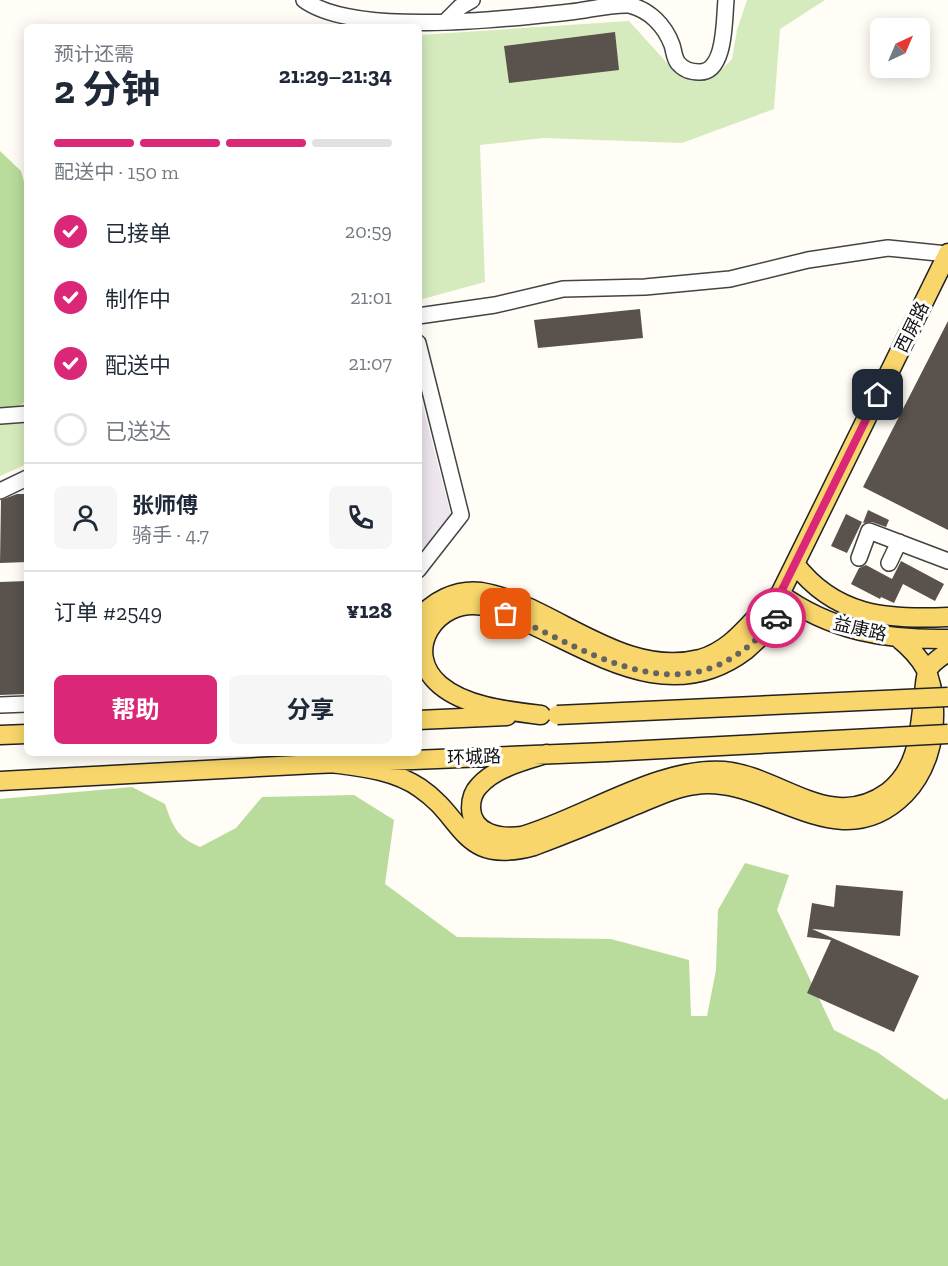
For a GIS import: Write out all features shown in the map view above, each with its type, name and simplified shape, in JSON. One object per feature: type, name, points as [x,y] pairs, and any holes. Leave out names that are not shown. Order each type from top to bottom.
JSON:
[{"type":"main road","name":"西屏路","points":[[780,594],[948,253]]},
{"type":"main road","name":"益康路","points":[[795,564],[821,592],[856,610],[892,617],[948,617]]},
{"type":"main road","points":[[422,616],[430,607],[448,597],[467,592],[480,592],[518,605],[621,652],[648,659],[679,662],[701,658],[722,650],[745,630],[766,605],[780,594]]},
{"type":"main road","name":"益康路","points":[[780,594],[804,611],[822,620],[897,637],[948,639]]},
{"type":"main road","points":[[549,715],[474,702],[449,692],[438,684],[429,672],[424,655],[427,635],[435,620],[457,607],[470,604],[483,606],[506,614],[612,662],[645,672],[682,675],[712,668],[747,648],[779,614],[780,594]]},
{"type":"main road","points":[[323,763],[385,772],[417,786],[436,802],[468,838],[483,847],[499,851],[514,851],[534,846],[665,793],[702,784],[741,788],[818,817],[838,820],[858,818],[882,810],[896,802],[913,785],[924,766],[931,744],[934,722],[928,670],[897,637]]},
{"type":"main road","points":[[546,754],[501,770],[476,789],[471,800],[471,809],[480,828],[500,837],[522,836],[660,781],[701,771],[726,771],[743,775],[820,805],[855,806],[872,801],[887,792],[900,780],[910,765],[919,742],[928,670],[948,652]]},
{"type":"main road","points":[[422,720],[948,697]]},
{"type":"main road","points":[[0,735],[24,734]]},
{"type":"main road","name":"环城路","points":[[0,781],[323,763],[608,752],[948,734]]},
{"type":"street","points":[[304,0],[328,13],[354,19],[393,21],[446,21],[632,6],[645,11],[659,23],[671,42],[680,65],[689,71],[700,73],[711,69],[719,57],[726,0]]},
{"type":"street","points":[[446,21],[460,7],[472,0]]},
{"type":"street","points":[[422,315],[495,305],[563,289],[645,287],[730,279],[808,260],[888,248],[948,253]]},
{"type":"street","points":[[422,373],[425,395],[461,515],[422,565]]},
{"type":"street","points":[[0,416],[24,414]]},
{"type":"street","points":[[0,491],[24,479]]},
{"type":"street","points":[[859,558],[869,531],[948,561]]},
{"type":"street","points":[[889,563],[899,542]]},
{"type":"street","points":[[0,705],[24,704]]},
{"type":"shaded area","points":[[422,403],[451,515],[422,549]]},
{"type":"green space","points":[[747,0],[825,0],[780,29],[774,109],[682,143],[543,138],[480,145],[485,282],[422,299],[422,35],[629,21],[678,75],[694,79],[717,74],[732,59],[737,30]]},
{"type":"green space","points":[[0,151],[21,171],[24,182],[24,402],[0,420]]},
{"type":"green space","points":[[24,402],[24,465],[0,476],[0,420]]},
{"type":"green space","points":[[132,787],[165,804],[181,835],[200,847],[236,828],[262,797],[354,795],[394,820],[385,884],[457,937],[611,939],[689,960],[691,1016],[707,1016],[716,970],[718,910],[745,863],[789,875],[777,910],[834,1030],[877,1052],[945,1100],[948,1098],[948,1266],[0,1266],[0,799]]},
{"type":"building","points":[[615,32],[619,70],[509,83],[504,46]]},
{"type":"building","points":[[640,309],[643,338],[538,348],[534,320]]},
{"type":"building","points":[[948,321],[948,530],[863,487]]},
{"type":"building","points":[[24,494],[24,562],[0,563],[1,500]]},
{"type":"building","points":[[868,510],[889,520],[886,527],[872,522],[863,523]]},
{"type":"building","points":[[846,514],[862,522],[847,553],[831,546]]},
{"type":"building","points":[[901,561],[944,584],[935,601],[903,584],[894,603],[881,597],[880,599],[851,584],[859,568],[866,565],[892,579]]},
{"type":"building","points":[[24,581],[24,694],[0,695],[0,582]]},
{"type":"building","points":[[836,885],[903,891],[900,936],[812,929],[919,976],[894,1032],[807,993],[831,940],[807,937],[812,903],[834,907]]},
{"type":"way so far","points":[[506,614],[595,656],[628,668],[674,675],[704,671],[728,661],[753,643],[776,618]]},
{"type":"route","points":[[776,618],[779,614],[780,594],[878,395]]}]
